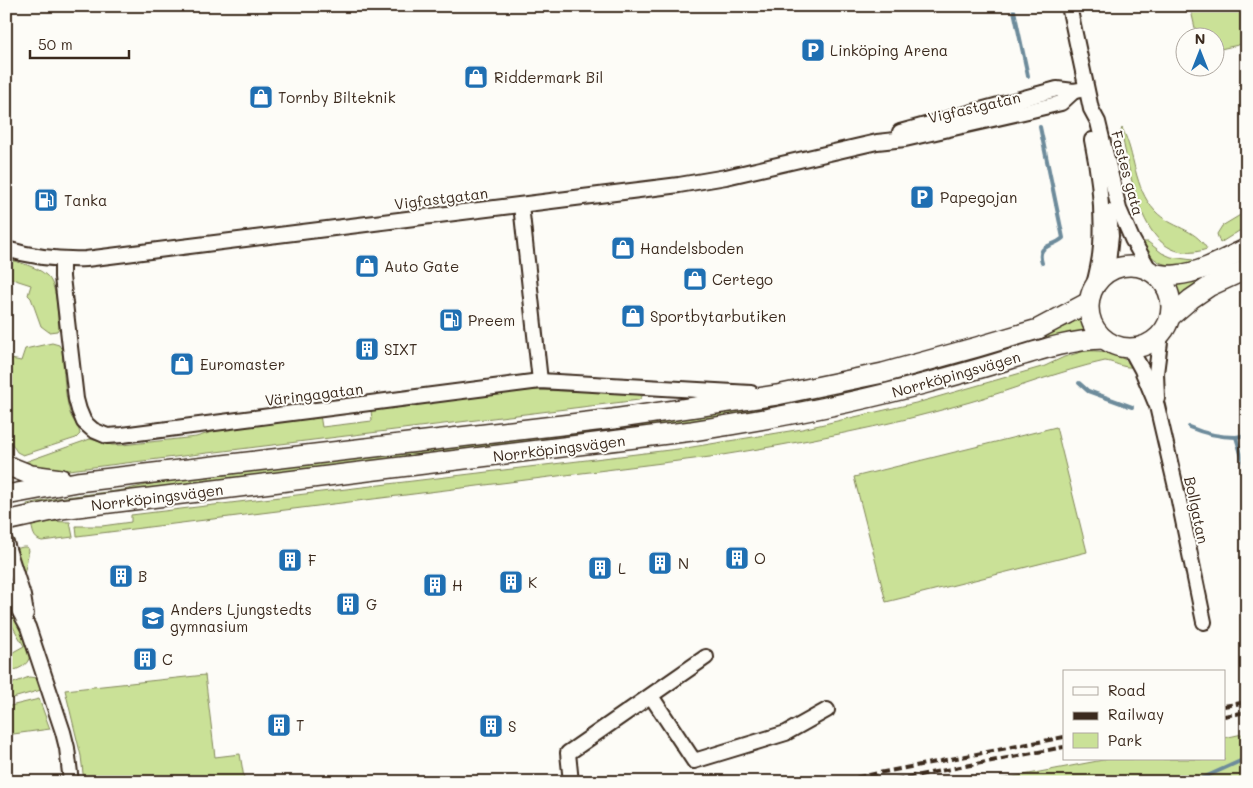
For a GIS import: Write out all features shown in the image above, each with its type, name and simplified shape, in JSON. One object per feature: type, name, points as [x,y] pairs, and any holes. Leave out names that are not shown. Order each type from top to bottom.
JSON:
[{"type":"main road","points":[[1247,248],[1219,262],[1175,276],[1128,266],[1121,266],[1107,272],[1099,279],[1091,295],[1090,315],[1094,328],[1104,339],[1116,345],[1130,348],[1147,344],[1160,334],[1170,317],[1191,299],[1210,286],[1247,268]]},
{"type":"main road","points":[[1153,272],[1169,292],[1170,317]]},
{"type":"main road","name":"Norrköpingsvägen","points":[[6,495],[77,482],[613,419],[777,395],[883,373],[1038,329],[1091,295]]},
{"type":"main road","name":"Norrköpingsvägen","points":[[6,521],[61,509],[664,435],[768,419],[895,392],[1059,344],[1085,339],[1104,339]]},
{"type":"main road","points":[[6,465],[31,475],[77,482]]},
{"type":"street","name":"Fastes gata","points":[[1069,6],[1080,90],[1098,122],[1119,210],[1132,239],[1153,272]]},
{"type":"street","name":"Vigfastgatan","points":[[6,249],[42,258],[62,260],[86,259],[520,205],[726,177],[877,142],[905,139],[1061,103],[1080,90]]},
{"type":"street","name":"Fastes gata","points":[[1091,109],[1089,124],[1110,215],[1111,236],[1107,272]]},
{"type":"street","name":"Fastes gata","points":[[1091,295],[1101,246],[1096,158]]},
{"type":"street","points":[[520,205],[540,381]]},
{"type":"street","name":"Väringagatan","points":[[62,260],[62,277],[76,399],[84,422],[93,430],[106,436],[122,436],[540,381],[777,395]]},
{"type":"street","name":"Bollgatan","points":[[1157,406],[1156,373],[1160,334]]},
{"type":"street","name":"Bollgatan","points":[[1130,348],[1142,370],[1157,406],[1204,622]]},
{"type":"street","points":[[6,543],[23,596],[28,627]]},
{"type":"street","points":[[6,586],[28,627],[64,732],[71,782]]},
{"type":"street","points":[[571,782],[568,753],[706,657]]},
{"type":"street","points":[[651,696],[694,761],[786,733],[827,710]]},
{"type":"green space","points":[[1190,6],[1247,6],[1247,43],[1226,48],[1226,28],[1195,28]]},
{"type":"green space","points":[[1122,128],[1127,138],[1139,181],[1148,202],[1162,217],[1196,236],[1207,249],[1185,252],[1167,246],[1153,233],[1143,215],[1135,193],[1121,131]]},
{"type":"green space","points":[[1247,211],[1247,226],[1220,243],[1217,234],[1222,226]]},
{"type":"green space","points":[[1140,242],[1148,242],[1162,253],[1171,257],[1193,260],[1194,264],[1163,264],[1157,261]]},
{"type":"green space","points":[[1247,256],[1247,259],[1207,279],[1180,299],[1176,284]]},
{"type":"green space","points":[[6,258],[37,269],[50,279],[55,292],[59,328],[57,331],[49,332],[41,326],[31,298],[28,295],[31,285],[6,277]]},
{"type":"green space","points":[[1081,317],[1086,331],[1068,334],[910,380],[719,420],[28,508],[27,504],[57,498],[123,490],[189,476],[243,472],[649,423],[761,406],[1049,333],[1067,326]]},
{"type":"green space","points":[[52,343],[59,345],[62,350],[68,405],[80,434],[76,438],[23,455],[17,452],[6,435],[6,358],[21,361],[25,349]]},
{"type":"green space","points":[[1085,351],[1111,353],[1123,358],[1132,367],[1125,367],[1105,361],[970,402],[874,427],[710,457],[77,536],[76,526],[102,526],[131,522],[131,515],[686,448],[802,429],[920,402],[1045,366],[1064,357]]},
{"type":"green space","points":[[533,390],[640,393],[643,395],[639,400],[69,470],[41,471],[22,463],[90,439],[112,445],[122,445],[196,437],[229,427],[320,415],[322,427],[372,421],[371,409]]},
{"type":"green space","points":[[1056,427],[1087,552],[886,602],[854,477]]},
{"type":"green space","points":[[44,521],[70,522],[73,537],[39,540],[34,534],[31,523]]},
{"type":"green space","points":[[27,547],[29,550],[24,575],[15,549]]},
{"type":"green space","points":[[6,596],[15,612],[30,654],[25,665],[6,673],[6,656],[24,646],[6,615]]},
{"type":"green space","points":[[205,675],[215,757],[240,754],[244,778],[214,782],[84,782],[81,756],[65,690]]},
{"type":"green space","points":[[29,677],[37,678],[41,690],[6,700],[6,686]]},
{"type":"green space","points":[[39,699],[50,729],[6,735],[6,707]]},
{"type":"green space","points":[[1247,733],[1247,782],[987,782],[1103,760],[1226,760],[1226,738]]},
{"type":"waterway","points":[[1013,6],[1028,76]]},
{"type":"waterway","points":[[1040,127],[1063,238],[1043,249],[1041,252],[1042,263]]},
{"type":"waterway","points":[[1079,383],[1088,391],[1132,407]]},
{"type":"waterway","points":[[1189,427],[1212,435],[1236,437],[1245,467]]},
{"type":"waterway","points":[[1236,437],[1247,435]]},
{"type":"waterway","points":[[1194,782],[1247,758]]},
{"type":"railway","points":[[1226,706],[1247,702]]},
{"type":"railway","points":[[1226,716],[1247,712]]},
{"type":"railway","points":[[833,782],[1063,737]]},
{"type":"railway","points":[[883,782],[1063,747]]},
{"type":"place","name":"Linköping Arena","points":[[813,50]]},
{"type":"place","name":"Riddermark Bil","points":[[476,77]]},
{"type":"place","name":"Tornby Bilteknik","points":[[261,97]]},
{"type":"place","name":"Papegojan","points":[[922,197]]},
{"type":"place","name":"Tanka","points":[[46,200]]},
{"type":"place","name":"Handelsboden","points":[[623,248]]},
{"type":"place","name":"Auto Gate","points":[[367,266]]},
{"type":"place","name":"Certego","points":[[695,279]]},
{"type":"place","name":"Sportbytarbutiken","points":[[633,316]]},
{"type":"place","name":"Preem","points":[[451,320]]},
{"type":"place","name":"SIXT","points":[[367,349]]},
{"type":"place","name":"Euromaster","points":[[182,364]]},
{"type":"place","name":"O","points":[[737,558]]},
{"type":"place","name":"F","points":[[290,560]]},
{"type":"place","name":"N","points":[[660,563]]},
{"type":"place","name":"L","points":[[600,568]]},
{"type":"place","name":"B","points":[[121,576]]},
{"type":"place","name":"K","points":[[511,582]]},
{"type":"place","name":"H","points":[[435,585]]},
{"type":"place","name":"G","points":[[348,604]]},
{"type":"place","name":"Anders Ljungstedts gymnasium","points":[[153,618]]},
{"type":"place","name":"C","points":[[145,659]]},
{"type":"place","name":"T","points":[[279,725]]},
{"type":"place","name":"S","points":[[491,726]]}]
